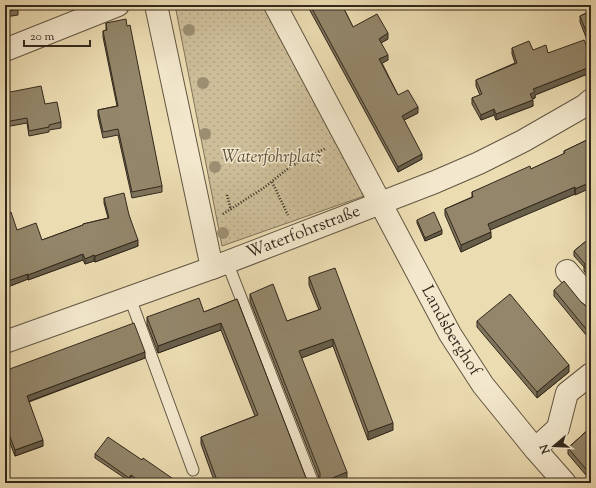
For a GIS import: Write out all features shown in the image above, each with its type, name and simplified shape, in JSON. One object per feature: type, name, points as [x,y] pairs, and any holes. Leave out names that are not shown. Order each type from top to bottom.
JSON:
[{"type":"street","points":[[5,50],[118,5]]},
{"type":"street","points":[[156,5],[202,222],[219,265]]},
{"type":"street","points":[[275,5],[380,203]]},
{"type":"street","name":"Waterfohrstraße","points":[[5,342],[219,265],[479,163],[529,138],[584,106],[591,100]]},
{"type":"street","name":"Landsberghof","points":[[380,203],[450,334],[483,385],[565,483]]},
{"type":"street","points":[[567,271],[591,300]]},
{"type":"street","points":[[535,449],[558,428],[567,393],[591,374]]},
{"type":"lane","points":[[219,265],[313,483]]},
{"type":"lane","points":[[130,298],[193,470]]},
{"type":"path","points":[[202,222],[215,218],[231,210],[272,182],[290,167],[347,139]]},
{"type":"path","points":[[272,182],[286,211],[295,236]]},
{"type":"path","points":[[227,195],[231,210]]},
{"type":"green space","name":"Waterfohrplatz","points":[[175,5],[267,5],[367,195],[222,246]]},
{"type":"building","points":[[5,5],[17,5],[18,9],[5,12]]},
{"type":"building","points":[[310,5],[342,5],[353,27],[377,14],[388,33],[379,39],[388,55],[379,59],[398,95],[408,90],[418,107],[402,116],[422,154],[398,167]]},
{"type":"building","points":[[591,11],[591,44],[580,16]]},
{"type":"building","points":[[126,19],[127,26],[130,25],[162,186],[132,192],[118,129],[103,132],[98,110],[118,106],[103,31],[107,30],[106,23]]},
{"type":"building","points":[[584,40],[591,57],[586,59],[590,67],[533,89],[535,92],[530,94],[533,100],[496,114],[494,109],[481,115],[472,98],[482,94],[476,80],[517,63],[512,48],[529,41],[533,50],[546,45],[548,53]]},
{"type":"building","points":[[41,86],[45,104],[57,102],[61,122],[49,125],[49,127],[29,131],[27,118],[5,122],[5,93]]},
{"type":"building","points":[[587,140],[591,148],[591,182],[575,189],[575,187],[488,224],[491,232],[461,245],[445,209],[473,197],[472,192],[530,166],[531,169],[565,153],[564,151]]},
{"type":"building","points":[[124,193],[129,215],[138,240],[85,259],[83,254],[5,282],[5,215],[11,212],[17,230],[36,223],[42,240],[83,224],[109,218],[104,198]]},
{"type":"building","points":[[434,212],[442,230],[425,238],[417,220]]},
{"type":"building","points":[[591,237],[591,275],[584,266],[585,264],[574,251]]},
{"type":"building","points":[[335,268],[393,423],[368,432],[333,339],[299,351],[347,472],[320,483],[218,483],[201,437],[258,415],[221,323],[158,346],[147,317],[199,298],[204,312],[237,299],[306,478],[312,482],[316,482],[320,477],[320,473],[250,294],[273,284],[287,321],[321,309],[309,277]]},
{"type":"building","points":[[564,281],[581,302],[586,306],[591,306],[591,335],[554,290]]},
{"type":"building","points":[[510,294],[569,365],[537,392],[477,321]]},
{"type":"building","points":[[134,323],[145,352],[27,396],[43,440],[15,450],[5,424],[5,416],[7,413],[5,414],[5,377],[9,376],[7,370]]},
{"type":"building","points":[[591,427],[591,475],[568,448]]},
{"type":"building","points":[[108,437],[142,460],[143,458],[179,483],[142,483],[131,475],[129,478],[95,454]]}]
